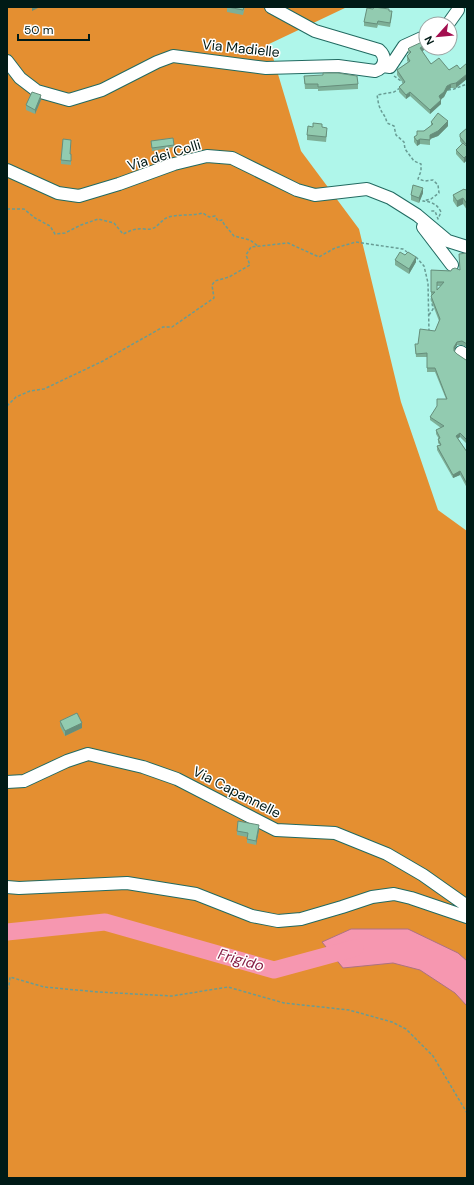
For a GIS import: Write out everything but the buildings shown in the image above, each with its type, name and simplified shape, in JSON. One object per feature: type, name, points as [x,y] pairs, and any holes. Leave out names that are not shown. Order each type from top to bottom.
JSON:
[{"type":"street","points":[[271,7],[315,31],[379,50],[383,56],[383,66],[390,67],[404,46],[418,40]]},
{"type":"street","points":[[454,16],[458,10]]},
{"type":"street","name":"Via Madielle","points":[[7,61],[20,78],[37,90],[69,100],[102,90],[157,62],[173,56],[266,68],[338,66],[375,71],[383,66]]},
{"type":"street","name":"Via dei Colli","points":[[7,170],[58,193],[79,196],[119,184],[174,164],[207,156],[232,158],[297,190],[315,195],[367,188],[390,198],[417,215],[448,241],[467,247]]},
{"type":"street","name":"Via dei Colli","points":[[417,215],[421,224],[452,265]]},
{"type":"street","name":"Via Capannelle","points":[[7,782],[24,781],[67,761],[88,754],[143,767],[183,782],[276,830],[335,833],[387,854],[423,874],[467,906]]},
{"type":"street","points":[[7,887],[19,888],[127,883],[196,894],[252,916],[278,921],[301,919],[372,897],[394,894],[411,898],[467,917]]},
{"type":"path","points":[[407,83],[403,83],[400,88],[394,92],[377,95],[380,110],[386,115],[387,123],[394,126],[396,135],[404,142],[405,149],[414,162],[421,164],[421,171],[418,179],[425,181],[433,180],[438,185],[439,193],[431,199],[424,201],[430,201],[438,206],[441,212],[438,219],[435,211],[428,211],[417,215]]},
{"type":"path","points":[[444,90],[454,89],[467,84]]},
{"type":"path","points":[[7,209],[24,209],[50,226],[56,234],[65,233],[98,219],[114,223],[123,234],[137,229],[151,229],[157,226],[163,219],[170,216],[187,214],[195,215],[203,213],[209,217],[215,216],[218,221],[222,220],[234,236],[250,240],[258,246]]},
{"type":"path","points":[[7,406],[16,397],[30,391],[44,390],[103,361],[162,327],[172,327],[214,298],[212,285],[215,280],[230,277],[250,265],[246,255],[251,247],[288,243],[319,257],[335,248],[356,242],[403,249],[417,258],[424,266],[428,283],[429,336]]},
{"type":"path","points":[[429,315],[433,309],[431,297],[435,292]]},
{"type":"path","points":[[7,990],[10,977],[44,986],[98,992],[172,996],[228,987],[284,1003],[349,1010],[392,1022],[406,1029],[433,1056],[467,1113]]},
{"type":"shaded area","points":[[7,7],[347,7],[269,44],[301,151],[359,229],[401,402],[438,510],[467,531],[467,1178],[7,1178]]},
{"type":"shaded area","points":[[351,929],[408,929],[458,953],[467,961],[467,1006],[455,993],[420,970],[393,963],[343,968],[322,942]]},
{"type":"waterway","name":"Frigido","points":[[7,932],[105,922],[274,970],[355,948]]}]
